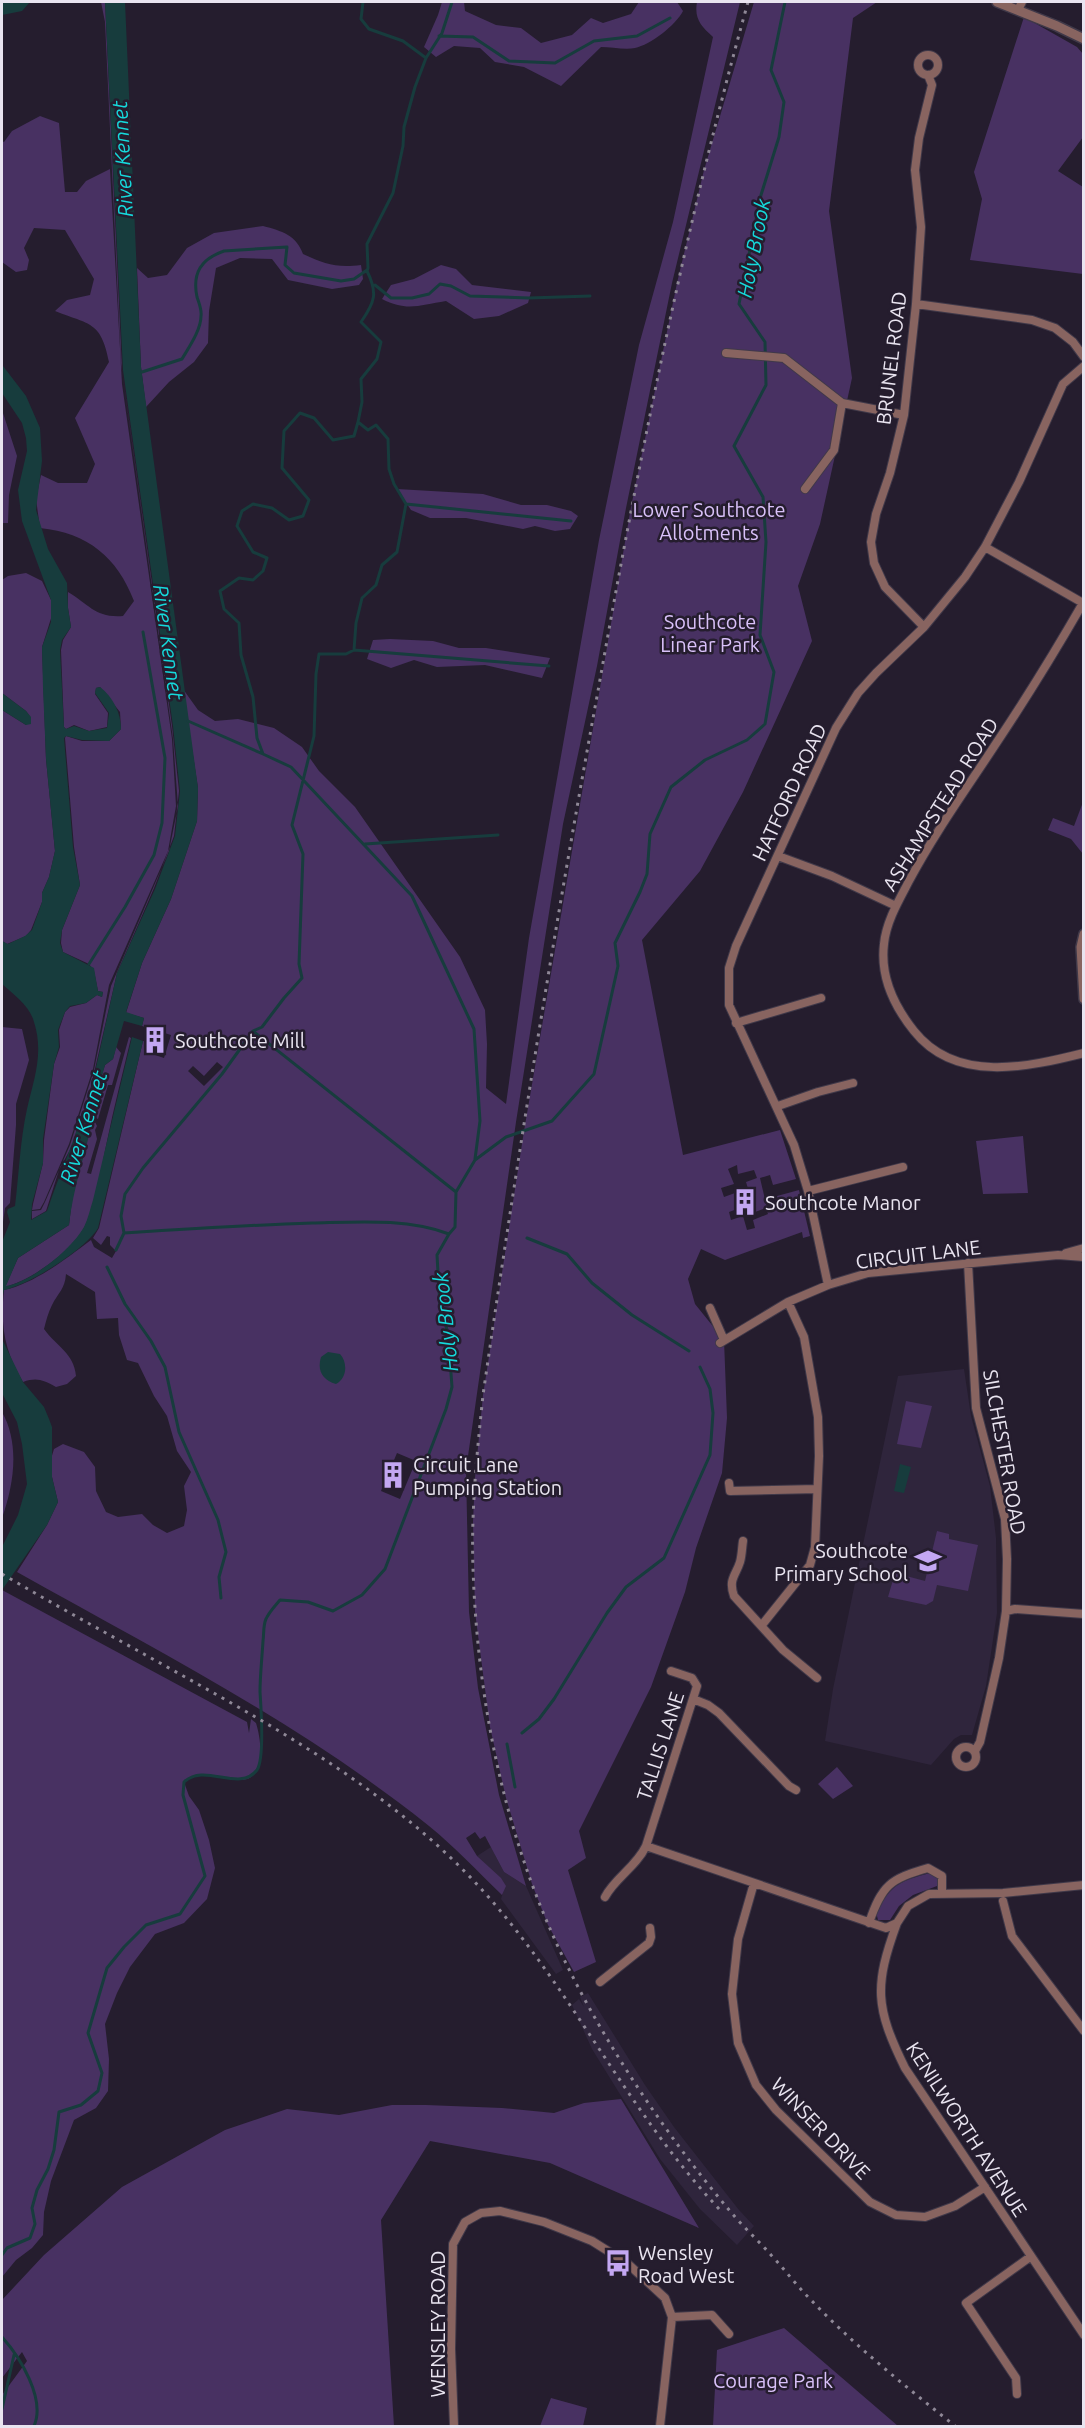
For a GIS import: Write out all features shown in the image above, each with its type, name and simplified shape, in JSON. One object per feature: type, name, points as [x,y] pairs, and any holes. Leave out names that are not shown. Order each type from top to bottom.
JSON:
[{"type":"street","points":[[997,2],[1020,6],[1083,39]]},
{"type":"street","name":"BRUNEL ROAD","points":[[924,627],[885,587],[874,563],[871,542],[876,514],[890,473],[904,415],[916,304],[921,227],[915,170],[918,138],[932,85],[928,75]]},
{"type":"street","points":[[916,304],[1032,320],[1055,328],[1073,342],[1083,357]]},
{"type":"street","points":[[726,353],[784,358],[842,403],[904,415]]},
{"type":"street","name":"HATFORD ROAD","points":[[828,1285],[808,1191],[794,1144],[729,1005],[729,968],[736,946],[836,728],[858,693],[924,627],[959,586],[986,547],[1019,482],[1063,384],[1083,366]]},
{"type":"street","points":[[805,489],[834,450],[842,403]]},
{"type":"street","points":[[986,547],[1083,603]]},
{"type":"street","name":"ASHAMPSTEAD ROAD","points":[[1083,603],[1045,668],[928,846],[896,906],[884,942],[886,983],[898,1011],[918,1037],[940,1054],[966,1065],[1008,1068],[1083,1053]]},
{"type":"street","points":[[778,856],[832,876],[896,906]]},
{"type":"street","points":[[1083,934],[1081,947],[1083,999]]},
{"type":"street","points":[[736,1023],[821,998]]},
{"type":"street","points":[[778,1106],[853,1083]]},
{"type":"street","points":[[808,1191],[903,1167]]},
{"type":"street","name":"CIRCUIT LANE","points":[[1058,1255],[1083,1248]]},
{"type":"street","name":"CIRCUIT LANE","points":[[710,1308],[722,1342],[788,1302],[828,1285],[868,1273],[1058,1255],[1083,1257]]},
{"type":"street","name":"SILCHESTER ROAD","points":[[968,1263],[976,1407],[1005,1519],[1006,1611],[999,1658],[980,1742],[975,1751]]},
{"type":"street","points":[[762,1625],[810,1565],[815,1547],[819,1456],[815,1390],[804,1337],[788,1302]]},
{"type":"street","points":[[729,1483],[730,1491],[817,1489]]},
{"type":"street","points":[[743,1541],[740,1563],[735,1570],[731,1588],[734,1596],[783,1650],[817,1678]]},
{"type":"street","points":[[1006,1611],[1015,1609],[1083,1614]]},
{"type":"street","name":"TALLIS LANE","points":[[604,1897],[610,1886],[619,1881],[640,1858],[646,1846],[697,1686],[692,1678],[671,1671]]},
{"type":"street","points":[[693,1699],[708,1705],[719,1713],[789,1786],[796,1790]]},
{"type":"street","points":[[646,1846],[886,1928],[897,1923],[908,1906],[929,1894],[1003,1893],[1083,1885]]},
{"type":"street","points":[[869,1923],[878,1897],[899,1876],[928,1868],[942,1876],[942,1893]]},
{"type":"street","name":"WINSER DRIVE","points":[[754,1882],[738,1939],[732,1994],[738,2043],[756,2085],[776,2110],[870,2202],[896,2215],[925,2217],[955,2206],[985,2187]]},
{"type":"street","points":[[1003,1901],[1012,1936],[1083,2031]]},
{"type":"street","name":"KENILWORTH AVENUE","points":[[897,1923],[885,1956],[879,1998],[888,2034],[905,2068],[1083,2336]]},
{"type":"street","points":[[600,1982],[649,1943],[650,1928]]},
{"type":"street","name":"WENSLEY ROAD","points":[[454,2427],[451,2349],[452,2251],[456,2236],[465,2222],[481,2213],[500,2211],[513,2214],[544,2222],[592,2241],[627,2262],[655,2287],[665,2298],[672,2317]]},
{"type":"street","points":[[1017,2394],[1016,2378],[966,2303],[1030,2257]]},
{"type":"street","points":[[660,2427],[672,2317],[712,2315],[729,2334]]},
{"type":"shaded area","name":"Southcote Primary School","points":[[964,1369],[971,1416],[990,1486],[996,1538],[997,1613],[986,1686],[972,1735],[961,1735],[954,1739],[931,1765],[825,1741],[833,1689],[898,1376]]},
{"type":"shaded area","points":[[491,1847],[504,1872],[526,1886],[563,1970],[556,1974],[501,1899],[505,1886],[477,1856]]},
{"type":"shaded area","points":[[588,1993],[674,2127],[754,2226],[737,2245],[700,2209],[660,2159],[592,2049],[572,2005],[579,1999],[584,2007],[580,1997]]},
{"type":"green space","points":[[101,2],[105,2],[122,370],[172,726],[179,791],[178,802],[173,739],[121,363],[105,22]]},
{"type":"green space","points":[[442,2],[464,2],[465,11],[496,25],[521,28],[541,43],[572,35],[591,18],[603,23],[631,14],[639,2],[677,2],[683,11],[669,28],[641,46],[627,49],[601,47],[561,86],[524,67],[495,62],[480,48],[454,46],[436,57],[424,47]]},
{"type":"green space","points":[[697,2],[740,2],[672,283],[626,508],[597,666],[563,824],[516,1122],[466,1470],[469,1612],[478,1688],[499,1795],[526,1886],[504,1872],[485,1836],[480,1839],[475,1832],[466,1838],[477,1856],[501,1878],[506,1886],[502,1895],[429,1826],[381,1789],[331,1755],[176,1660],[17,1572],[47,1525],[58,1502],[52,1477],[51,1459],[54,1449],[63,1444],[84,1452],[95,1467],[96,1491],[106,1512],[118,1517],[142,1514],[153,1525],[167,1533],[184,1526],[187,1510],[184,1486],[191,1472],[177,1451],[167,1416],[154,1396],[138,1363],[127,1360],[119,1335],[118,1318],[97,1319],[95,1292],[66,1274],[63,1287],[49,1311],[44,1329],[72,1361],[76,1376],[67,1384],[56,1387],[40,1380],[23,1382],[17,1371],[5,1339],[4,1290],[38,1276],[91,1240],[94,1247],[112,1258],[116,1251],[110,1245],[110,1237],[107,1236],[101,1245],[93,1238],[99,1228],[143,1041],[158,1045],[155,1055],[164,1058],[171,1035],[142,1026],[144,1018],[126,1013],[142,963],[171,899],[197,821],[198,788],[183,689],[198,710],[215,721],[238,719],[274,728],[302,747],[319,771],[355,807],[460,957],[485,1010],[486,1088],[506,1104],[529,938],[599,540],[639,345],[673,222],[713,37],[699,22]],"holes":[[[217,1062],[223,1067],[204,1086],[188,1071],[193,1066],[204,1076]],[[397,1453],[416,1461],[400,1499],[381,1491]]]},
{"type":"green space","name":"Southcote Linear Park","points":[[754,2],[877,2],[853,18],[829,211],[852,378],[820,524],[798,586],[812,641],[743,792],[700,871],[642,940],[683,1155],[780,1130],[796,1179],[773,1185],[770,1175],[760,1178],[767,1208],[780,1206],[777,1196],[799,1190],[810,1236],[803,1238],[802,1232],[725,1260],[701,1249],[688,1279],[695,1304],[724,1340],[727,1418],[722,1473],[696,1548],[685,1592],[651,1687],[579,1831],[586,1858],[568,1870],[596,1962],[574,1972],[548,1925],[532,1884],[506,1798],[490,1727],[475,1612],[473,1522],[475,1478],[483,1395],[524,1131],[631,507],[677,283],[704,170]],"holes":[[[737,1165],[738,1174],[754,1170],[757,1178],[746,1182],[755,1212],[766,1208],[768,1214],[753,1220],[755,1228],[747,1230],[743,1216],[731,1220],[729,1212],[740,1208],[735,1193],[724,1197],[721,1188],[734,1184],[728,1169]]]},
{"type":"green space","points":[[1024,17],[1077,47],[1083,54],[1083,137],[1058,171],[1083,187],[1083,274],[970,260],[982,199],[974,172]]},
{"type":"green space","points":[[40,116],[59,123],[65,192],[77,192],[86,181],[110,169],[122,384],[172,739],[176,806],[168,851],[109,985],[93,1069],[69,1144],[44,1202],[40,1209],[32,1210],[43,1163],[54,1064],[60,1047],[59,1030],[65,1012],[70,1007],[86,1003],[97,995],[102,997],[103,992],[98,991],[94,971],[89,964],[63,952],[61,943],[62,930],[80,885],[74,847],[65,738],[66,736],[82,741],[109,741],[121,729],[120,712],[100,687],[96,688],[95,694],[108,713],[107,727],[89,731],[74,725],[66,729],[64,727],[61,650],[63,640],[71,627],[68,592],[93,610],[106,615],[123,616],[134,601],[119,572],[99,550],[73,535],[40,528],[36,499],[41,475],[58,483],[87,483],[95,464],[75,418],[109,362],[102,339],[92,326],[55,311],[67,300],[90,295],[94,279],[65,230],[34,228],[24,248],[29,260],[27,270],[16,272],[2,262],[2,141],[4,142],[12,131]]},
{"type":"green space","points":[[263,226],[288,235],[296,242],[303,254],[318,260],[337,265],[361,265],[363,279],[359,285],[332,289],[288,280],[272,259],[240,258],[216,268],[209,311],[208,343],[194,362],[169,382],[146,407],[141,367],[137,268],[148,278],[167,275],[187,248],[214,233]]},
{"type":"green space","points":[[441,265],[456,269],[472,285],[531,292],[528,303],[499,316],[474,319],[446,301],[421,306],[406,306],[382,299],[391,285],[414,279]]},
{"type":"green space","points":[[2,410],[17,456],[9,495],[8,523],[2,523]]},
{"type":"green space","points":[[397,489],[483,494],[521,505],[547,505],[571,511],[578,516],[570,529],[555,531],[535,526],[523,529],[466,518],[430,518],[411,510]]},
{"type":"green space","points":[[26,573],[42,581],[51,600],[53,612],[42,647],[46,759],[55,851],[49,877],[42,893],[42,902],[31,930],[26,936],[7,944],[2,941],[2,710],[26,725],[31,718],[26,711],[2,693],[2,580],[8,576]]},
{"type":"green space","points":[[373,640],[433,641],[459,648],[486,648],[550,658],[542,678],[485,665],[437,667],[414,660],[391,668],[367,659]]},
{"type":"green space","points":[[1083,802],[1083,854],[1071,839],[1048,830],[1053,818],[1074,826]]},
{"type":"green space","points":[[176,814],[174,836],[170,847]]},
{"type":"green space","points":[[162,868],[117,973],[86,1108],[82,1113],[72,1146],[59,1170],[70,1145],[94,1070],[111,986]]},
{"type":"green space","points":[[2,1027],[22,1029],[29,1060],[16,1104],[10,1203],[5,1208],[2,1229]]},
{"type":"green space","points":[[129,1037],[131,1038],[93,1206],[85,1226],[71,1245],[50,1263],[27,1278],[5,1287],[18,1258],[69,1225],[72,1200],[101,1077],[105,1065],[113,1059],[116,1047],[121,1053],[112,1085],[108,1085],[98,1119],[96,1118],[95,1122],[97,1139],[87,1173],[91,1174]]},
{"type":"green space","points":[[1023,1136],[1028,1193],[983,1194],[976,1141]]},
{"type":"green space","points":[[59,1170],[46,1211],[32,1219],[32,1211],[41,1210]]},
{"type":"green space","points":[[906,1401],[932,1406],[921,1448],[897,1444]]},
{"type":"green space","points":[[2,1412],[11,1437],[13,1464],[10,1492],[2,1518]]},
{"type":"green space","points":[[937,1531],[949,1534],[949,1539],[978,1545],[968,1591],[937,1585],[933,1601],[926,1605],[888,1597],[895,1573],[925,1581]]},
{"type":"green space","points":[[2,1590],[247,1722],[249,1733],[251,1719],[256,1723],[260,1739],[260,1758],[254,1774],[248,1779],[238,1780],[203,1775],[184,1782],[189,1796],[199,1810],[215,1868],[207,1899],[184,1923],[155,1934],[130,1967],[105,2024],[109,2059],[108,2091],[96,2108],[74,2120],[51,2181],[44,2212],[43,2235],[32,2248],[16,2260],[2,2277]]},
{"type":"green space","points":[[837,1767],[853,1786],[833,1799],[818,1784]]},
{"type":"green space","points":[[930,1873],[939,1879],[937,1886],[913,1895],[899,1906],[890,1920],[878,1920],[876,1912],[892,1889],[904,1881]]},
{"type":"green space","points":[[621,2099],[699,2228],[550,2163],[430,2141],[381,2220],[394,2426],[2,2426],[2,2395],[27,2361],[22,2352],[2,2378],[2,2300],[44,2255],[122,2187],[225,2130],[287,2109],[339,2115],[392,2105],[426,2105],[554,2113],[584,2103]]},
{"type":"green space","name":"Courage Park","points":[[784,2328],[898,2426],[713,2426],[717,2350]]},
{"type":"green space","points":[[551,2398],[587,2408],[583,2426],[540,2426]]},
{"type":"water","points":[[2,2],[30,2],[22,11],[2,15]]},
{"type":"water","name":"River Kennet","points":[[105,2],[125,2],[141,367],[198,788],[197,821],[171,899],[142,963],[126,1012],[144,1018],[142,1026],[124,1021],[113,1059],[105,1065],[91,1116],[93,1119],[76,1185],[69,1225],[18,1258],[6,1286],[27,1278],[50,1264],[70,1245],[84,1227],[93,1200],[132,1037],[143,1041],[98,1228],[70,1256],[42,1274],[4,1290],[2,1299],[2,1242],[10,1222],[8,1209],[15,1206],[23,1133],[37,1066],[38,1044],[34,1022],[29,1011],[2,984],[2,941],[8,944],[32,930],[55,851],[46,759],[42,647],[51,622],[51,600],[22,521],[18,490],[27,451],[26,438],[22,423],[2,393],[2,359],[3,366],[26,396],[40,428],[42,461],[36,510],[48,549],[67,583],[71,627],[62,640],[60,650],[64,727],[66,729],[74,726],[89,731],[107,728],[109,713],[95,693],[96,688],[100,687],[115,706],[120,717],[121,729],[109,741],[82,740],[66,736],[64,738],[73,847],[80,885],[62,930],[60,943],[63,952],[94,968],[98,991],[103,992],[102,997],[97,995],[86,1003],[70,1006],[58,1030],[59,1047],[54,1064],[43,1139],[43,1163],[32,1204],[31,1220],[47,1211],[82,1114],[85,1114],[117,973],[155,889],[175,836],[180,791],[123,370]]},
{"type":"water","points":[[2,693],[26,711],[31,717],[31,724],[26,725],[2,710]]},
{"type":"water","points":[[2,1339],[23,1382],[44,1407],[52,1427],[52,1477],[58,1502],[47,1525],[2,1590],[2,1547],[18,1515],[27,1484],[17,1422],[2,1393]]},
{"type":"water","points":[[328,1352],[340,1354],[344,1362],[344,1374],[336,1384],[327,1380],[320,1370],[321,1357]]},
{"type":"water","points":[[900,1464],[911,1467],[904,1493],[894,1491]]},
{"type":"waterway","points":[[363,2],[361,19],[369,29],[403,41],[426,58]]},
{"type":"waterway","points":[[124,1233],[121,1216],[125,1194],[143,1168],[222,1074],[253,1031],[262,1027],[302,978],[299,964],[303,854],[292,825],[314,736],[319,654],[346,654],[354,650],[356,623],[362,598],[376,585],[382,565],[397,552],[406,504],[394,484],[389,469],[388,439],[376,425],[368,430],[358,422],[362,402],[361,379],[377,359],[381,342],[361,322],[372,303],[374,292],[367,271],[367,244],[393,193],[403,146],[404,127],[415,87],[426,58],[442,33],[452,2]]},
{"type":"waterway","name":"Holy Brook","points":[[2,2255],[7,2248],[30,2238],[35,2224],[32,2208],[54,2150],[59,2112],[81,2105],[98,2091],[102,2073],[88,2033],[107,1968],[146,1925],[180,1914],[205,1876],[183,1795],[184,1782],[202,1775],[241,1779],[257,1770],[262,1744],[260,1680],[267,1616],[280,1600],[308,1602],[333,1611],[362,1595],[385,1569],[446,1409],[452,1387],[448,1333],[440,1307],[437,1255],[455,1227],[456,1192],[475,1160],[506,1137],[552,1121],[594,1074],[618,966],[615,943],[647,874],[650,834],[671,787],[705,760],[747,740],[765,724],[774,672],[760,635],[766,542],[763,497],[734,446],[766,385],[765,342],[739,304],[761,195],[779,137],[784,102],[771,70],[785,2]]},
{"type":"waterway","points":[[439,36],[473,37],[509,61],[555,63],[594,41],[637,36],[670,18]]},
{"type":"waterway","points":[[142,372],[182,359],[199,327],[201,311],[196,288],[197,274],[204,263],[216,254],[224,251],[287,247],[285,265],[294,273],[341,281],[354,279],[367,270]]},
{"type":"waterway","points":[[375,285],[391,298],[412,298],[429,294],[440,284],[451,286],[470,296],[529,298],[590,296]]},
{"type":"waterway","points":[[358,422],[354,436],[333,440],[314,418],[300,413],[284,431],[282,468],[309,500],[303,516],[289,520],[272,508],[253,504],[242,511],[237,526],[253,552],[267,558],[263,571],[253,580],[239,578],[220,591],[224,609],[239,623],[241,655],[253,697],[257,738],[263,754],[291,767],[412,896],[474,1029],[480,1121],[475,1159]]},
{"type":"waterway","points":[[406,504],[571,521]]},
{"type":"waterway","name":"River Kennet","points":[[89,964],[154,855],[162,823],[165,758],[143,632]]},
{"type":"waterway","points":[[354,650],[549,666]]},
{"type":"waterway","points":[[188,721],[263,754]]},
{"type":"waterway","points":[[365,844],[498,835]]},
{"type":"waterway","points":[[253,1031],[456,1192]]},
{"type":"waterway","points":[[116,1250],[124,1233],[265,1225],[382,1222],[416,1225],[449,1234]]},
{"type":"waterway","points":[[527,1238],[567,1254],[592,1283],[632,1315],[689,1351]]},
{"type":"waterway","points":[[107,1267],[125,1304],[151,1341],[165,1367],[179,1432],[218,1520],[226,1552],[219,1577],[221,1598]]},
{"type":"waterway","points":[[522,1733],[539,1719],[554,1699],[607,1613],[626,1587],[664,1558],[710,1455],[713,1413],[710,1389],[700,1367]]},
{"type":"waterway","points":[[507,1744],[515,1787]]},
{"type":"waterway","name":"Holy Brook","points":[[2,2337],[23,2367],[34,2391],[37,2404],[34,2426]]},
{"type":"waterway","points":[[2,2409],[14,2355]]},
{"type":"railway","points":[[748,2],[704,172],[647,431],[582,779],[552,955],[483,1395],[473,1525],[475,1613],[486,1705],[504,1794],[531,1882],[548,1924],[584,1999],[653,2111],[704,2180],[735,2217],[806,2295],[845,2333],[955,2426]]},
{"type":"railway","points":[[2,1574],[310,1750],[348,1775],[420,1830],[484,1892],[516,1930],[658,2134],[688,2174],[721,2211]]},
{"type":"place","name":"Southcote Mill","points":[[155,1040]]},
{"type":"place","name":"Southcote Manor","points":[[745,1202]]},
{"type":"place","name":"Circuit Lane Pumping Station","points":[[393,1475]]},
{"type":"place","name":"Southcote Primary School","points":[[928,1561]]},
{"type":"place","name":"Wensley Road West","points":[[618,2263]]},
{"type":"park label","name":"Lower Southcote Allotments","points":[[709,520]]}]
